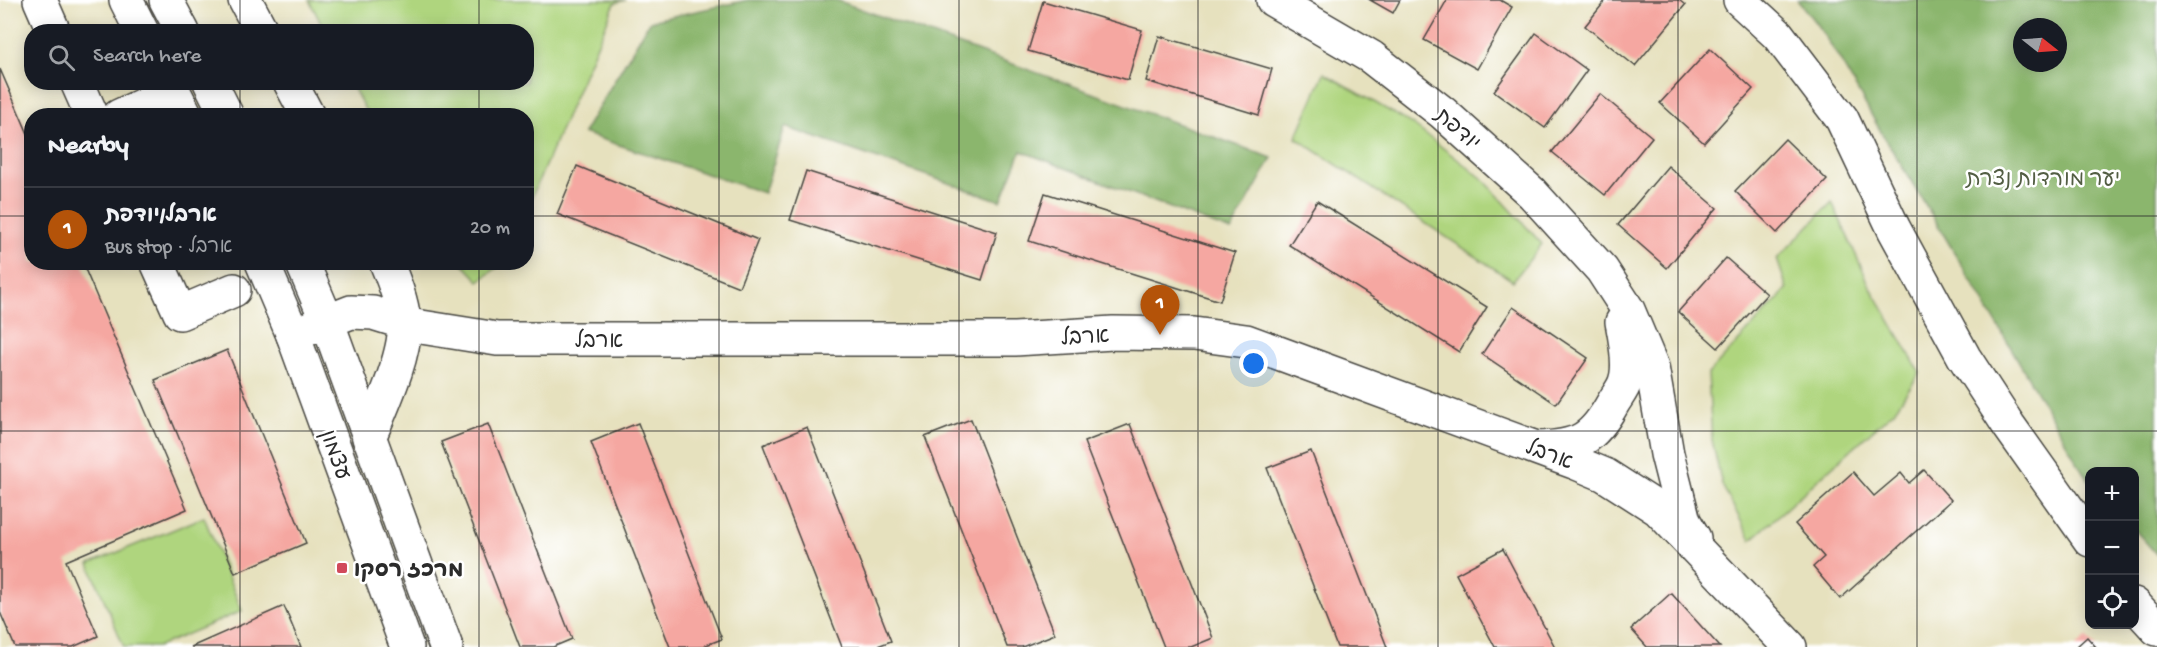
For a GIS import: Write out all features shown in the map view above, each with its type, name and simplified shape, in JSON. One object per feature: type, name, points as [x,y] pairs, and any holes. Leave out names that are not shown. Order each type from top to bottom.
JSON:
[{"type":"street","points":[[40,0],[50,24]]},
{"type":"street","points":[[126,0],[138,24]]},
{"type":"street","points":[[166,0],[179,24]]},
{"type":"street","points":[[245,0],[258,24]]},
{"type":"street","name":"יודפת","points":[[1273,0],[1371,57],[1443,113],[1532,193],[1602,270],[1628,310],[1652,368],[1667,454],[1684,520],[1704,556]]},
{"type":"street","points":[[1740,0],[1778,35],[1842,119],[1894,229],[1964,357],[2009,426],[2085,533]]},
{"type":"street","points":[[81,90],[88,108]]},
{"type":"street","points":[[214,90],[223,108]]},
{"type":"street","points":[[294,90],[304,108]]},
{"type":"street","points":[[142,108],[176,96]]},
{"type":"street","points":[[161,270],[180,313],[234,290]]},
{"type":"street","name":"עצמון","points":[[265,270],[293,335],[407,647]]},
{"type":"street","name":"עצמון","points":[[305,270],[327,321],[446,647]]},
{"type":"street","points":[[369,438],[402,349],[405,322],[389,270]]},
{"type":"street","name":"יודפת","points":[[1536,448],[1564,447],[1587,438],[1604,419],[1626,381],[1627,346],[1615,290]]},
{"type":"street","name":"ארבל","points":[[293,335],[351,312],[373,313],[405,322],[497,339],[1015,339],[1113,333],[1194,334],[1246,341],[1605,475],[1658,509],[1704,556],[1775,641]]},
{"type":"street","points":[[313,390],[354,394],[379,384],[395,369]]},
{"type":"street","points":[[2139,609],[2157,629]]},
{"type":"green space","points":[[309,0],[626,0],[615,3],[534,192],[534,108],[364,108],[355,90],[534,90],[534,24],[321,24]]},
{"type":"green space","points":[[748,0],[836,0],[1272,158],[1231,231],[1021,151],[1001,201],[785,127],[764,193],[583,133],[650,21]]},
{"type":"green space","name":"יער מורדות נצרת","points":[[1797,0],[2157,0],[2157,555],[2139,535],[2139,467],[2085,467],[2085,475],[2083,472],[1987,306],[1822,32]]},
{"type":"green space","points":[[1324,73],[1412,124],[1483,179],[1542,244],[1513,281],[1296,138]]},
{"type":"green space","points":[[1832,202],[1869,284],[1920,373],[1894,411],[1751,540],[1722,485],[1712,440],[1708,374],[1787,289],[1777,259]]},
{"type":"green space","points":[[469,270],[494,270],[479,281]]},
{"type":"green space","points":[[204,517],[242,611],[157,647],[124,647],[89,564]]},
{"type":"building","points":[[1370,0],[1400,0],[1393,13]]},
{"type":"building","points":[[1447,0],[1500,0],[1512,7],[1477,69],[1424,40]]},
{"type":"building","points":[[1606,0],[1679,0],[1685,5],[1635,66],[1585,26]]},
{"type":"building","points":[[1043,1],[1142,30],[1128,80],[1028,51]]},
{"type":"building","points":[[1536,33],[1587,70],[1545,128],[1494,91]]},
{"type":"building","points":[[1159,36],[1272,69],[1259,115],[1146,81]]},
{"type":"building","points":[[1710,49],[1753,89],[1704,143],[1660,103]]},
{"type":"building","points":[[0,69],[24,124],[24,270],[85,270],[187,509],[66,561],[98,636],[73,647],[15,647],[0,612]]},
{"type":"building","points":[[1600,94],[1652,137],[1605,195],[1552,152]]},
{"type":"building","points":[[1785,139],[1827,180],[1777,233],[1735,191]]},
{"type":"building","points":[[577,166],[758,240],[739,287],[557,214]]},
{"type":"building","points":[[1668,166],[1717,208],[1667,268],[1618,225]]},
{"type":"building","points":[[806,171],[997,232],[982,280],[790,220]]},
{"type":"building","points":[[1045,193],[1235,253],[1220,301],[1029,241]]},
{"type":"building","points":[[1317,201],[1487,307],[1459,352],[1289,245]]},
{"type":"building","points":[[1726,258],[1767,294],[1718,348],[1678,312]]},
{"type":"building","points":[[1513,307],[1588,358],[1556,404],[1482,354]]},
{"type":"building","points":[[227,350],[306,543],[235,573],[155,380]]},
{"type":"building","points":[[971,419],[1055,634],[1022,647],[1007,647],[925,437]]},
{"type":"building","points":[[638,423],[722,639],[701,647],[670,647],[591,442]]},
{"type":"building","points":[[488,424],[572,639],[553,647],[520,647],[441,442]]},
{"type":"building","points":[[1130,424],[1213,638],[1191,647],[1164,647],[1084,442]]},
{"type":"building","points":[[807,427],[891,641],[875,647],[842,647],[763,445]]},
{"type":"building","points":[[1311,451],[1387,647],[1337,647],[1267,468]]},
{"type":"building","points":[[1924,470],[1951,500],[1840,599],[1813,567],[1824,557],[1795,524],[1853,472],[1874,496],[1901,473],[1909,483]]},
{"type":"building","points":[[1503,549],[1555,647],[1495,647],[1456,574]]},
{"type":"building","points":[[1671,593],[1720,647],[1647,647],[1631,629]]},
{"type":"building","points":[[284,606],[301,647],[191,647]]},
{"type":"building","points":[[2087,637],[2096,647],[2076,647]]},
{"type":"place","name":"ארבל/יודפת","points":[[1160,335]]},
{"type":"place","name":"מרכז רסקו","points":[[342,568]]}]
